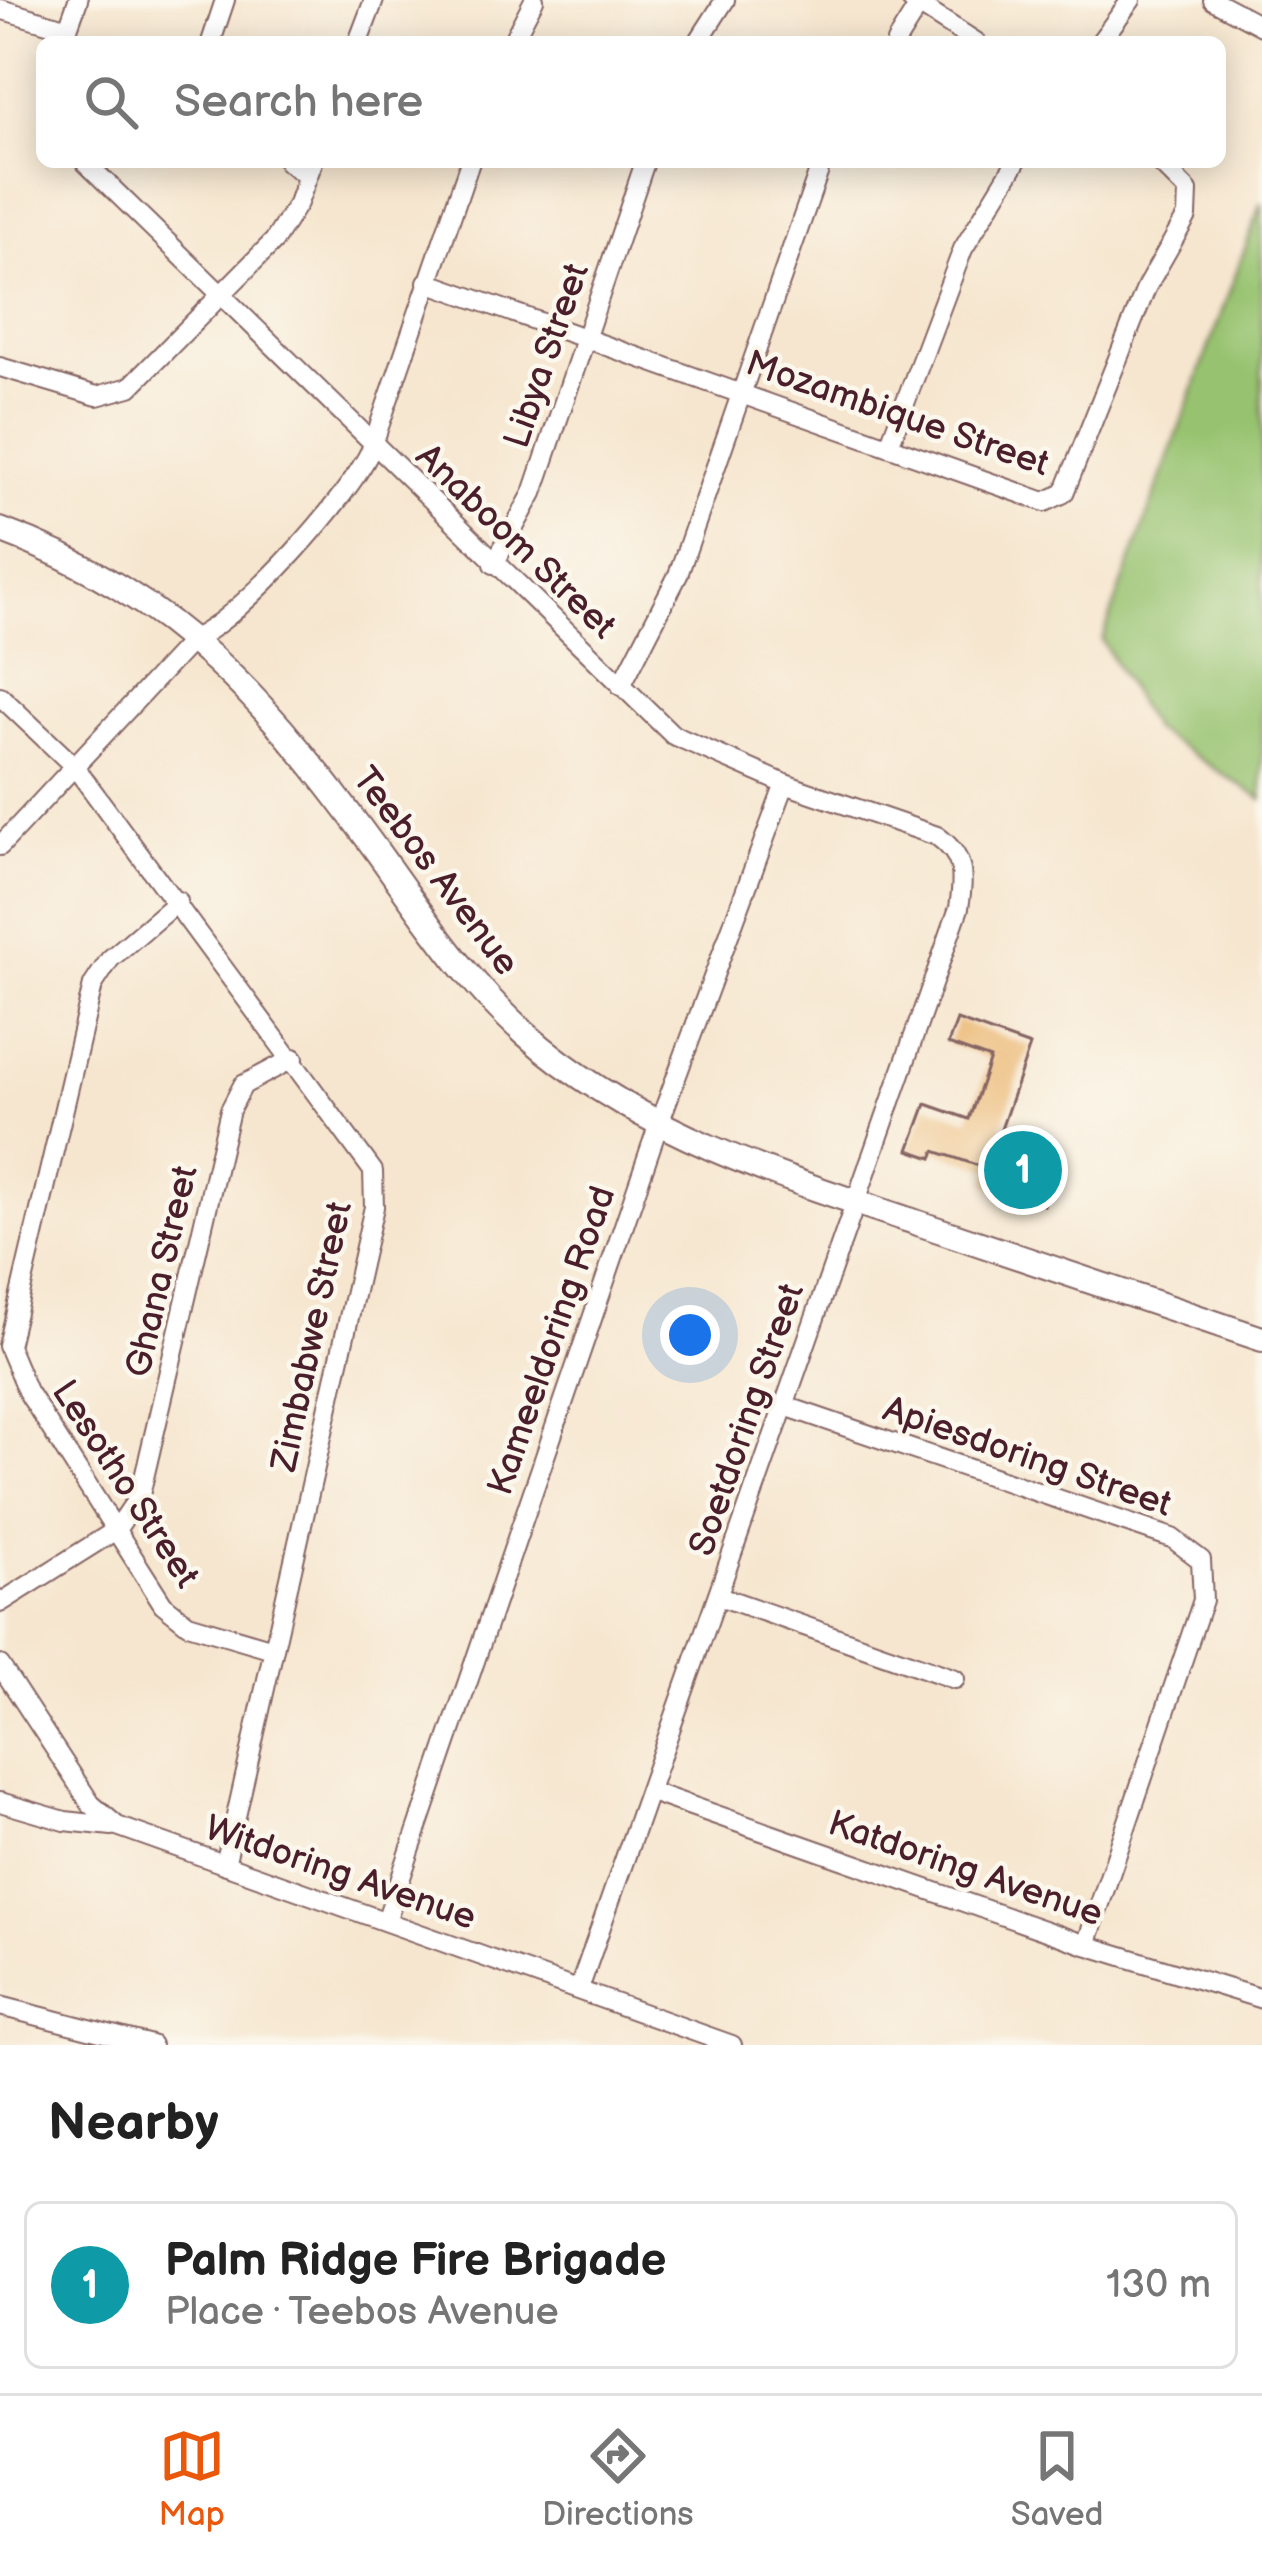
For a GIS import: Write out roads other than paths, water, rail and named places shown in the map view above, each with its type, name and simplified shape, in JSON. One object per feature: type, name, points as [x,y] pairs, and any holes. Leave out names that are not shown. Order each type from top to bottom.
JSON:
[{"type":"street","points":[[0,10],[65,35],[78,0]]},
{"type":"street","points":[[213,36],[225,0]]},
{"type":"street","points":[[360,36],[374,0]]},
{"type":"street","points":[[515,36],[535,0]]},
{"type":"street","points":[[702,36],[725,0]]},
{"type":"street","points":[[1104,36],[1130,0]]},
{"type":"street","points":[[1213,0],[1262,26]]},
{"type":"street","points":[[899,36],[915,2],[967,36]]},
{"type":"street","name":"Anaboom Street","points":[[91,168],[372,447],[685,744],[938,836],[952,847],[962,867]]},
{"type":"street","points":[[0,846],[193,639],[212,631],[240,606],[340,496],[372,447],[468,168]]},
{"type":"street","name":"Libya Street","points":[[494,564],[533,493],[643,168]]},
{"type":"street","points":[[621,686],[678,575],[819,168]]},
{"type":"street","points":[[890,443],[963,249],[1012,168]]},
{"type":"street","name":"Mozambique Street","points":[[427,281],[1045,502],[1064,493],[1147,286],[1187,216],[1188,191],[1165,168]]},
{"type":"street","points":[[0,368],[97,396],[114,394],[140,380],[274,242],[310,169]]},
{"type":"street","name":"Teebos Avenue","points":[[0,530],[128,591],[229,668],[318,772],[487,999],[544,1050],[658,1126],[855,1202],[1262,1339]]},
{"type":"street","name":"Zimbabwe Street","points":[[0,696],[75,766],[369,1159],[376,1186],[225,1865]]},
{"type":"street","name":"Kameeldoring Road","points":[[386,1921],[658,1126],[785,784]]},
{"type":"street","name":"Soetdoring Street","points":[[579,1989],[959,908],[962,867]]},
{"type":"street","name":"Lesotho Street","points":[[178,901],[110,959],[93,985],[9,1327],[14,1367],[175,1617],[273,1649]]},
{"type":"street","name":"Ghana Street","points":[[0,1603],[116,1530],[146,1481],[235,1096],[243,1085],[294,1058]]},
{"type":"street","name":"Apiesdoring Street","points":[[785,1406],[1172,1538],[1201,1560],[1203,1600],[1086,1945]]},
{"type":"street","points":[[719,1596],[955,1679]]},
{"type":"street","name":"Witdoring Avenue","points":[[0,1665],[91,1804],[117,1826],[732,2045]]},
{"type":"street","name":"Katdoring Avenue","points":[[651,1792],[1086,1945],[1262,2000]]},
{"type":"street","points":[[0,1802],[65,1821],[117,1826]]},
{"type":"street","points":[[0,2006],[151,2045]]},
{"type":"place","name":"Palm Ridge Fire Brigade","points":[[1023,1170]]}]
